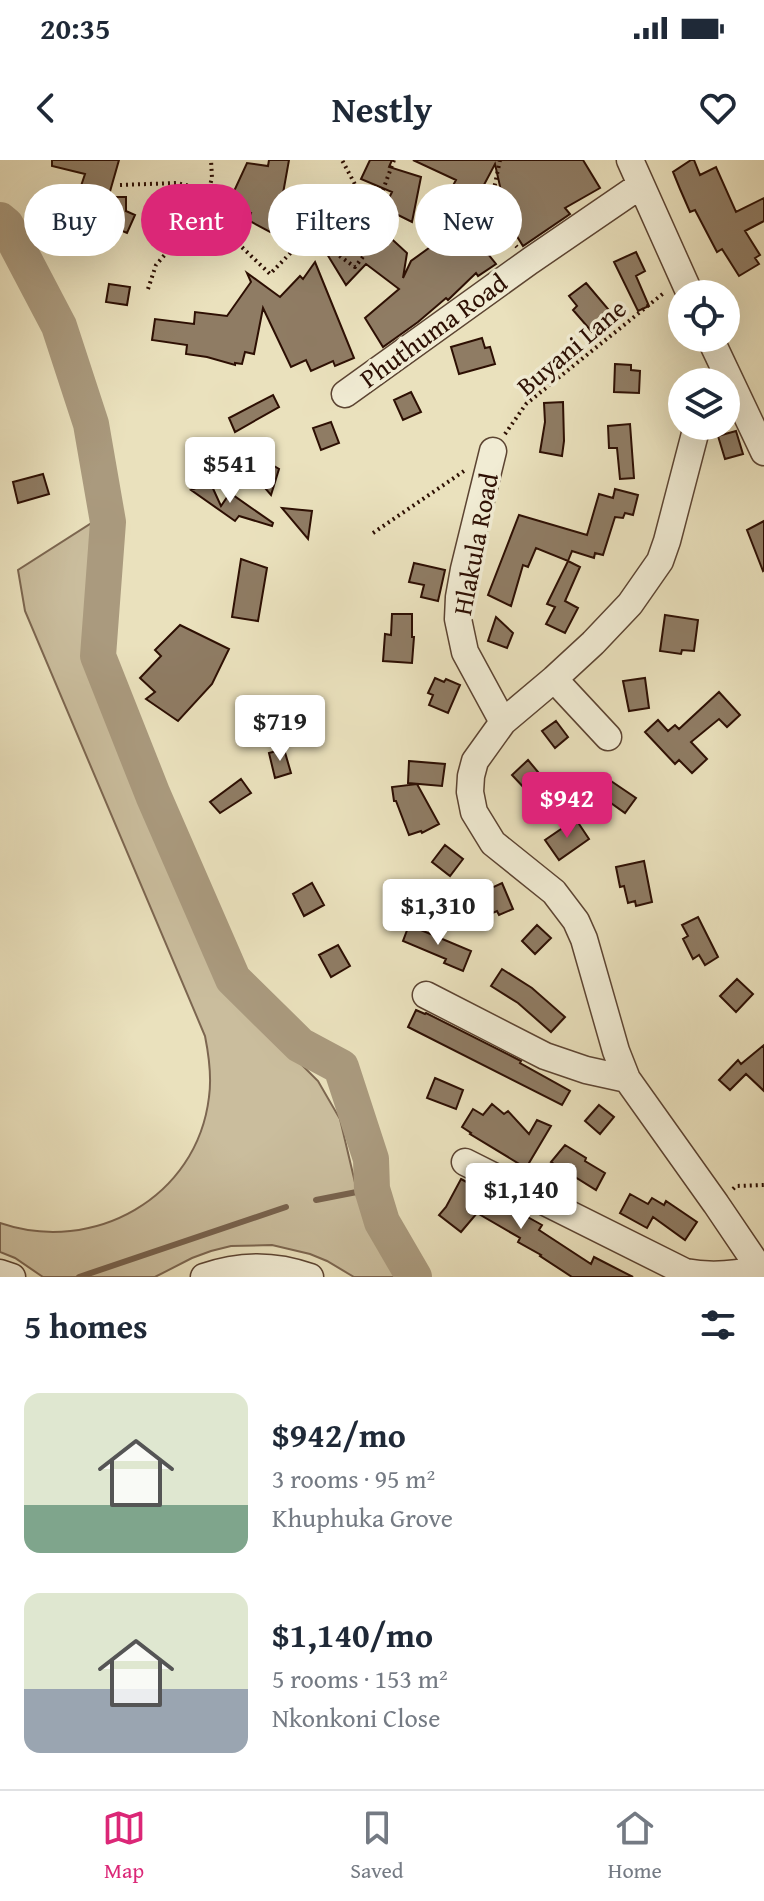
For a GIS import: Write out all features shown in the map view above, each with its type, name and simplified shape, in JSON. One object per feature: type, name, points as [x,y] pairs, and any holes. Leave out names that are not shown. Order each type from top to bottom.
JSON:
[{"type":"street","points":[[630,160],[684,280]]},
{"type":"street","name":"Phuthuma Road","points":[[345,394],[641,185]]},
{"type":"street","points":[[740,411],[764,452]]},
{"type":"street","points":[[465,1162],[685,1272],[718,1276],[762,1272],[627,1079],[576,921],[554,892],[493,843],[474,812],[470,792],[475,761],[503,722],[593,643],[630,604],[660,561],[693,440]]},
{"type":"street","name":"Hlakula Road","points":[[493,451],[464,569],[458,619],[465,652],[503,722]]},
{"type":"street","points":[[554,679],[608,737]]},
{"type":"street","points":[[426,995],[545,1056],[586,1070],[627,1079]]},
{"type":"street","points":[[204,1277],[250,1267],[290,1270],[310,1277]]},
{"type":"street","points":[[0,1273],[12,1277]]},
{"type":"path","points":[[210,184],[211,160]]},
{"type":"path","points":[[342,160],[355,184]]},
{"type":"path","points":[[385,184],[394,160]]},
{"type":"path","points":[[500,160],[490,208],[494,222],[530,261]]},
{"type":"path","points":[[148,184],[181,184]]},
{"type":"path","points":[[148,289],[156,265],[164,256]]},
{"type":"path","points":[[251,256],[270,274],[288,256]]},
{"type":"path","points":[[340,256],[355,267],[364,256]]},
{"type":"path","name":"Buyani Lane","points":[[373,533],[493,451],[526,404],[668,300]]},
{"type":"path","points":[[716,1204],[736,1186],[764,1185]]},
{"type":"shaded area","points":[[101,517],[93,659],[225,984],[234,997],[318,1081],[340,1119],[362,1212],[403,1277],[354,1277],[310,1254],[272,1245],[231,1246],[211,1251],[155,1277],[43,1277],[0,1252],[0,1223],[35,1231],[70,1231],[104,1224],[135,1210],[162,1190],[184,1164],[200,1133],[209,1097],[210,1066],[205,1036],[25,611],[18,570]]},
{"type":"building","points":[[52,160],[119,160],[112,184],[82,184],[85,174],[52,166]]},
{"type":"building","points":[[269,160],[289,160],[285,184],[268,184],[268,231],[252,222],[252,184],[237,184],[247,163],[268,166]]},
{"type":"building","points":[[370,160],[392,160],[389,167],[421,177],[420,184],[415,184],[412,222],[399,216],[399,184],[373,184],[361,179]]},
{"type":"building","points":[[413,160],[583,160],[600,188],[565,208],[570,214],[523,246],[522,184],[499,184],[495,164],[484,184],[454,184],[456,180]]},
{"type":"building","points":[[694,160],[700,175],[716,167],[736,212],[764,198],[764,221],[745,231],[760,255],[755,258],[759,264],[739,276],[722,249],[717,252],[695,210],[690,212],[680,189],[673,172]]},
{"type":"building","points":[[125,197],[126,211],[135,215],[127,233]]},
{"type":"building","points":[[399,246],[407,253],[403,278],[411,261],[418,256],[490,256],[496,264],[478,276],[476,273],[448,300],[446,298],[383,347],[365,318],[399,289],[366,264],[346,285],[328,256],[399,256]]},
{"type":"building","points":[[636,252],[645,271],[636,276],[649,306],[638,311],[614,262]]},
{"type":"building","points":[[315,262],[354,358],[335,366],[333,361],[311,371],[306,360],[291,367],[263,308],[254,354],[245,352],[242,364],[186,354],[187,345],[152,340],[155,319],[194,324],[195,312],[227,316],[251,282],[247,273],[280,297],[300,276],[303,279]]},
{"type":"building","points":[[586,283],[614,316],[593,333],[573,310],[577,306],[569,296]]},
{"type":"building","points":[[109,284],[130,287],[127,305],[106,302]]},
{"type":"building","points":[[482,338],[485,348],[490,347],[495,364],[459,374],[451,347]]},
{"type":"building","points":[[615,364],[631,365],[631,370],[640,371],[639,393],[614,392]]},
{"type":"building","points":[[411,392],[421,412],[403,420],[394,400]]},
{"type":"building","points":[[273,395],[279,407],[235,432],[229,418]]},
{"type":"building","points":[[563,402],[562,456],[540,452],[545,422],[544,403]]},
{"type":"building","points":[[331,422],[339,443],[321,450],[313,428]]},
{"type":"building","points":[[630,424],[634,478],[620,479],[617,448],[609,448],[608,426]]},
{"type":"building","points":[[719,440],[739,440],[743,454],[725,459]]},
{"type":"building","points":[[262,459],[279,469],[271,495],[246,466]]},
{"type":"building","points":[[43,474],[49,494],[18,503],[13,482]]},
{"type":"building","points":[[210,482],[221,506],[230,493],[273,523],[272,526],[239,516],[235,521],[191,490]]},
{"type":"building","points":[[615,489],[638,495],[633,515],[625,513],[623,518],[615,517],[603,555],[595,553],[594,558],[572,551],[568,561],[536,548],[528,567],[523,565],[511,606],[488,595],[519,515],[587,535],[599,494],[613,498]]},
{"type":"building","points":[[282,508],[312,511],[308,539]]},
{"type":"building","points":[[764,521],[764,570],[763,571],[747,530]]},
{"type":"building","points":[[241,559],[267,568],[258,621],[232,617]]},
{"type":"building","points":[[568,561],[580,567],[565,601],[578,608],[565,633],[546,624],[555,607],[547,604]]},
{"type":"building","points":[[414,563],[445,570],[438,601],[421,597],[424,585],[409,582]]},
{"type":"building","points":[[392,614],[412,614],[412,663],[383,661],[385,634],[391,635]]},
{"type":"building","points":[[665,615],[698,620],[694,651],[682,650],[681,654],[660,651]]},
{"type":"building","points":[[496,617],[513,633],[507,648],[488,641]]},
{"type":"building","points":[[180,625],[229,649],[212,684],[178,721],[146,699],[155,692],[140,678],[161,656],[155,650]]},
{"type":"building","points":[[435,678],[460,685],[448,713],[429,705],[433,695],[428,693]]},
{"type":"building","points":[[645,678],[649,708],[629,711],[623,681]]},
{"type":"building","points":[[719,692],[740,715],[727,727],[719,719],[691,742],[707,759],[692,773],[679,760],[675,764],[645,732],[658,720],[668,731],[675,725],[679,729]]},
{"type":"building","points":[[556,721],[568,737],[555,748],[542,731]]},
{"type":"building","points":[[284,749],[291,773],[275,778],[269,753]]},
{"type":"building","points":[[528,760],[543,778],[528,792],[512,775]]},
{"type":"building","points":[[409,761],[445,764],[442,786],[408,783]]},
{"type":"building","points":[[241,779],[251,793],[220,813],[210,802]]},
{"type":"building","points":[[608,779],[636,798],[625,813],[597,793]]},
{"type":"building","points":[[417,784],[439,824],[422,833],[409,835],[394,801],[392,787]]},
{"type":"building","points":[[573,821],[575,824],[577,821],[589,839],[559,860],[545,840]]},
{"type":"building","points":[[445,845],[463,859],[450,876],[432,862]]},
{"type":"building","points":[[644,861],[652,902],[636,906],[635,901],[628,903],[624,886],[620,887],[616,867]]},
{"type":"building","points":[[312,883],[324,905],[304,916],[293,894]]},
{"type":"building","points":[[502,883],[513,909],[499,915],[497,911],[481,918],[472,897]]},
{"type":"building","points":[[698,917],[718,957],[705,965],[699,955],[693,959],[683,939],[688,936],[682,925]]},
{"type":"building","points":[[409,925],[471,951],[463,971],[444,963],[446,959],[403,941]]},
{"type":"building","points":[[537,925],[551,938],[535,954],[522,941]]},
{"type":"building","points":[[338,945],[350,966],[331,977],[319,955]]},
{"type":"building","points":[[502,969],[532,988],[565,1017],[551,1032],[518,1003],[491,986]]},
{"type":"building","points":[[737,979],[753,994],[736,1012],[720,996]]},
{"type":"building","points":[[416,1010],[521,1061],[570,1091],[562,1105],[408,1027]]},
{"type":"building","points":[[764,1045],[764,1091],[746,1074],[730,1090],[719,1080],[738,1060],[741,1064]]},
{"type":"building","points":[[435,1078],[463,1090],[456,1109],[427,1098]]},
{"type":"building","points":[[492,1104],[504,1114],[508,1111],[529,1134],[537,1120],[551,1126],[526,1168],[462,1127],[473,1109],[483,1115]]},
{"type":"building","points":[[599,1105],[614,1117],[600,1134],[585,1121]]},
{"type":"building","points":[[565,1145],[605,1173],[596,1190],[551,1162]]},
{"type":"building","points":[[461,1179],[542,1225],[539,1230],[591,1264],[594,1257],[633,1277],[572,1277],[518,1242],[520,1238],[477,1213],[461,1232],[439,1215]]},
{"type":"building","points":[[630,1194],[648,1204],[652,1198],[664,1205],[666,1201],[697,1222],[685,1240],[653,1217],[647,1228],[620,1213]]},
{"type":"waterway","points":[[0,220],[6,225],[59,326],[91,424],[108,522],[98,656],[153,795],[233,979],[300,1045],[341,1067],[371,1159],[372,1189],[382,1222],[414,1277]]},
{"type":"waterway","points":[[316,1200],[372,1189]]},
{"type":"waterway","points":[[79,1277],[286,1207]]}]
